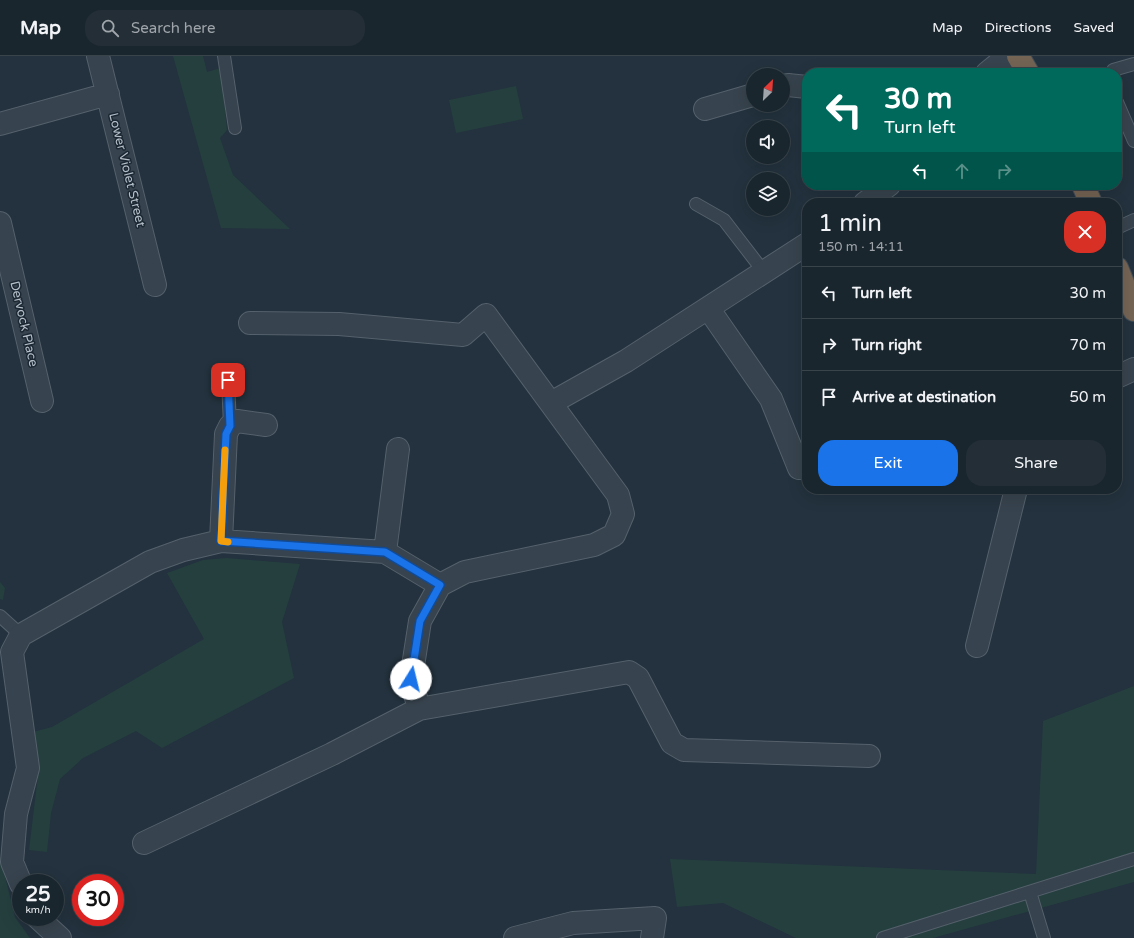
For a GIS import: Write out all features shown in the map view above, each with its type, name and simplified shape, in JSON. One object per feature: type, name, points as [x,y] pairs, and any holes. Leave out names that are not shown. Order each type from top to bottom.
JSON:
[{"type":"highway","points":[[1018,56],[1025,68]]},
{"type":"highway","points":[[1122,280],[1134,310]]},
{"type":"street","name":"Lower Violet Street","points":[[98,56],[155,285]]},
{"type":"street","points":[[993,68],[1008,56]]},
{"type":"street","points":[[790,85],[802,86]]},
{"type":"street","points":[[0,124],[108,94]]},
{"type":"street","points":[[705,108],[746,97]]},
{"type":"street","points":[[871,198],[882,190]]},
{"type":"street","name":"Dervock Place","points":[[0,223],[42,401]]},
{"type":"street","points":[[550,402],[626,361],[802,247]]},
{"type":"street","points":[[708,308],[771,399],[799,468]]},
{"type":"street","points":[[250,323],[339,324],[463,335],[486,315],[618,495],[623,514],[614,535],[594,545],[465,572],[440,585],[420,621],[411,679],[418,709]]},
{"type":"street","points":[[1122,375],[1134,369]]},
{"type":"street","points":[[221,541],[226,434],[230,426],[237,421],[266,425]]},
{"type":"street","points":[[385,552],[398,449]]},
{"type":"street","points":[[977,646],[1015,494]]},
{"type":"street","points":[[17,874],[12,862],[16,814],[28,768],[12,652],[21,635],[150,562],[183,550],[221,541],[385,552],[440,585]]},
{"type":"street","points":[[144,843],[332,754],[418,709],[629,672],[638,678],[672,743],[684,750],[869,756]]},
{"type":"street","points":[[515,938],[573,923],[655,918],[652,938]]},
{"type":"street","points":[[47,926],[60,938]]},
{"type":"lane","points":[[224,56],[235,128]]},
{"type":"lane","points":[[1120,68],[1134,64]]},
{"type":"lane","points":[[1122,113],[1134,141]]},
{"type":"lane","points":[[696,204],[724,220],[764,272]]},
{"type":"lane","points":[[1122,226],[1134,220]]},
{"type":"lane","points":[[228,380],[230,426]]},
{"type":"lane","points":[[0,616],[21,635]]},
{"type":"lane","points":[[883,938],[1134,860]]},
{"type":"lane","points":[[1030,892],[1044,938]]},
{"type":"green space","points":[[173,56],[203,56],[207,72],[221,68],[227,130],[220,138],[233,175],[290,229],[221,228]]},
{"type":"green space","points":[[516,86],[523,119],[456,133],[449,100]]},
{"type":"green space","points":[[227,558],[300,564],[282,622],[294,678],[162,748],[136,731],[83,758],[60,779],[51,813],[47,852],[29,850],[39,767],[33,732],[52,727],[204,639],[167,573],[203,560]]},
{"type":"green space","points":[[0,582],[5,588],[3,600],[0,599]]},
{"type":"green space","points":[[1134,686],[1134,882],[933,938],[796,938],[723,903],[677,907],[670,859],[1036,874],[1043,721]]},
{"type":"green space","points":[[0,856],[12,905],[12,926],[21,926],[30,938],[0,938]]},
{"type":"slow traffic","points":[[225,450],[221,541],[228,542]]},
{"type":"route","points":[[228,380],[230,426],[226,434],[221,541],[242,544],[385,552],[440,585],[420,621],[411,679]]}]
